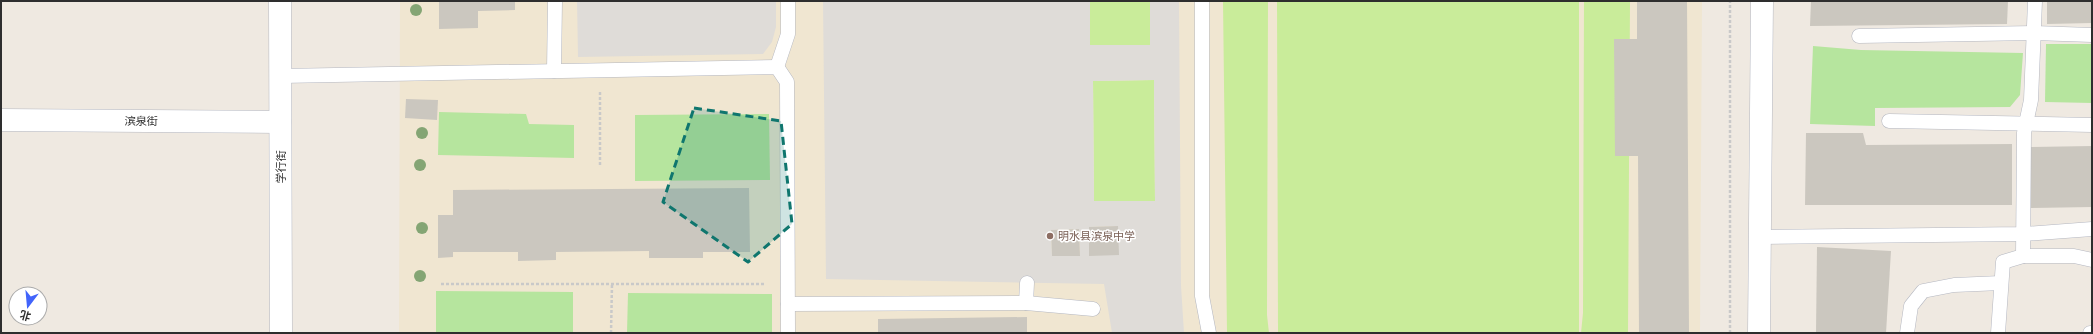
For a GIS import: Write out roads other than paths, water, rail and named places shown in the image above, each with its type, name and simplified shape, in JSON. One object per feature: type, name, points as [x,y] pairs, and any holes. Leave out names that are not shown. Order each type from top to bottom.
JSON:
[{"type":"street","name":"学行街","points":[[280,1],[281,333]]},
{"type":"street","points":[[1759,333],[1762,1]]},
{"type":"street","name":"滨泉街","points":[[1,120],[280,122]]},
{"type":"lane","points":[[554,71],[555,1]]},
{"type":"lane","points":[[777,67],[788,34],[788,1]]},
{"type":"lane","points":[[1202,1],[1202,296],[1209,333]]},
{"type":"lane","points":[[2023,256],[2024,133],[2031,100],[2035,1]]},
{"type":"lane","points":[[1859,36],[2034,34],[2092,35]]},
{"type":"lane","points":[[281,76],[777,67]]},
{"type":"lane","points":[[777,67],[787,82],[788,333]]},
{"type":"lane","points":[[1889,121],[2092,125]]},
{"type":"lane","points":[[1760,237],[2024,234],[2092,229]]},
{"type":"lane","points":[[1998,333],[2003,262],[2023,256],[2074,256],[2092,260]]},
{"type":"lane","points":[[1026,303],[1027,283]]},
{"type":"lane","points":[[1907,333],[1911,306],[1923,290],[1954,285],[2002,284]]},
{"type":"lane","points":[[788,304],[1026,303],[1093,309]]},
{"type":"place","name":"明水县滨泉中学","points":[[1050,236]]}]
